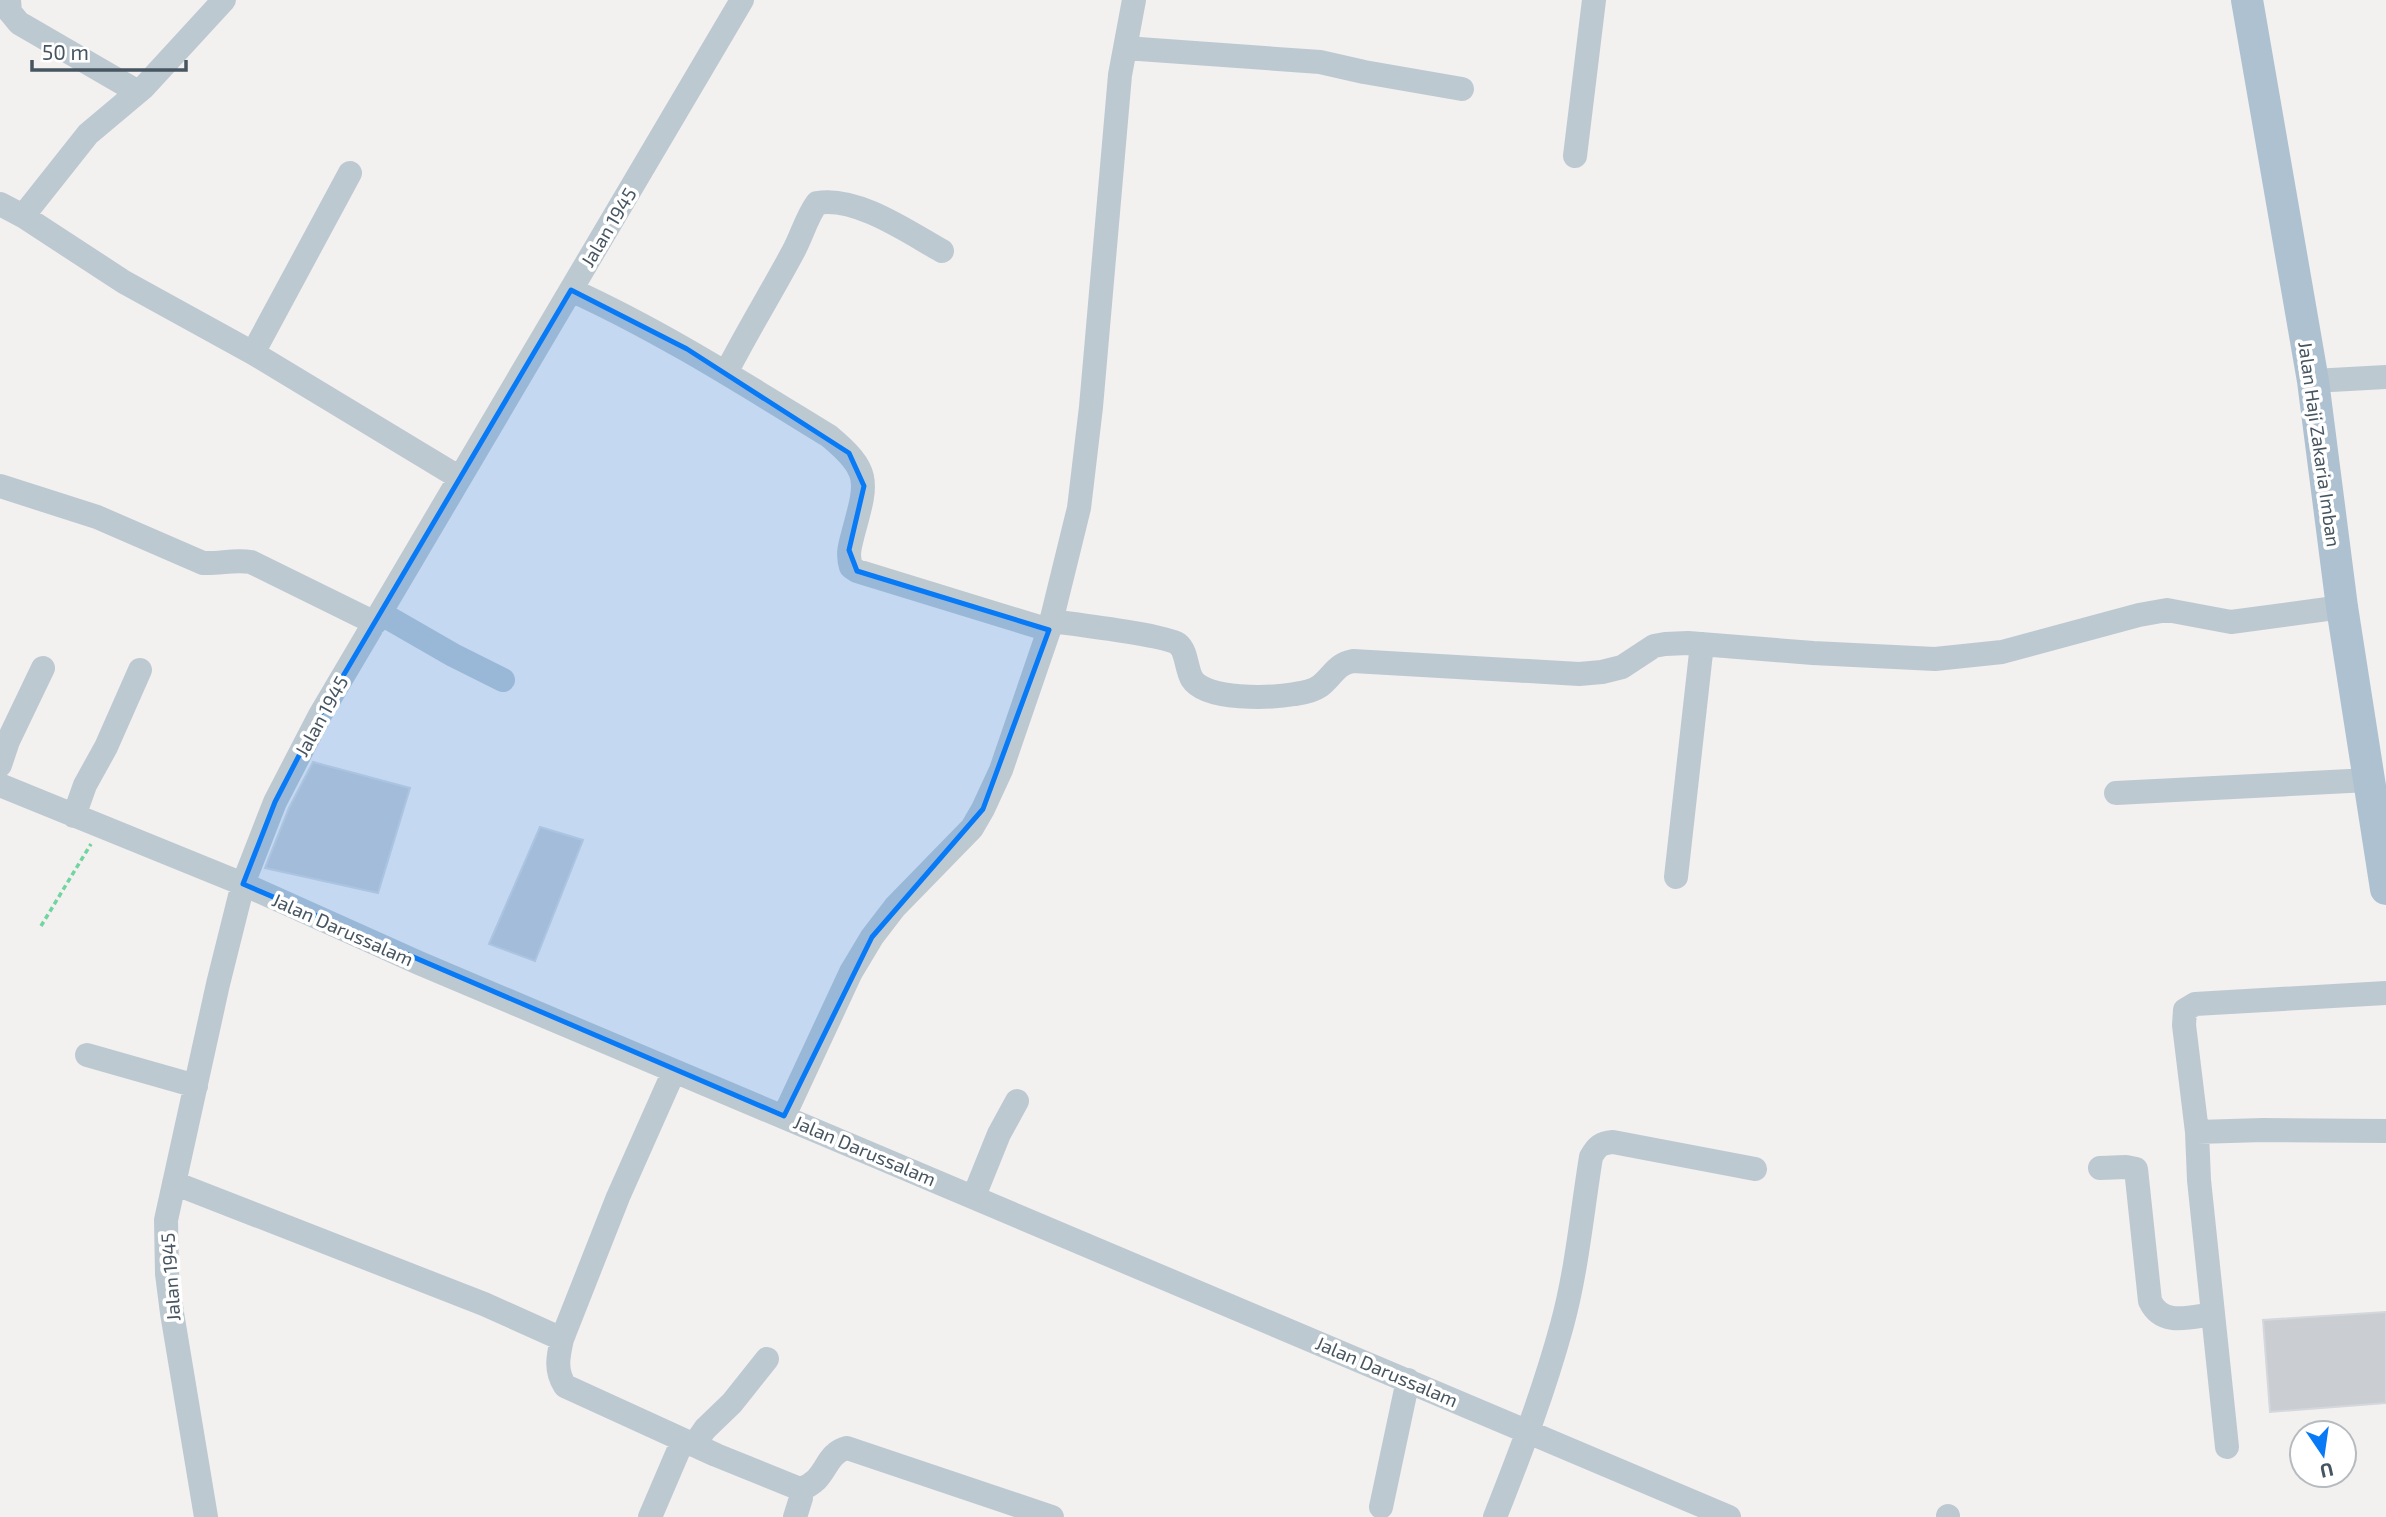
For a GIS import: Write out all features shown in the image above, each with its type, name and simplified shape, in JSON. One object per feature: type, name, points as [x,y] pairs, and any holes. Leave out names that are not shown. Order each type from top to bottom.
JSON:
[{"type":"main road","name":"Jalan Haji Zakaria Imban","points":[[2247,0],[2313,382],[2342,607],[2369,780],[2382,835],[2386,889]]},
{"type":"street","points":[[9,0],[10,12],[19,23],[138,92]]},
{"type":"street","points":[[23,216],[88,134],[138,92],[185,45],[224,0]]},
{"type":"street","name":"Jalan 1945","points":[[206,1517],[172,1312],[167,1273],[166,1220],[243,884],[275,802],[320,715],[742,0]]},
{"type":"street","points":[[785,1116],[851,972],[872,937],[895,907],[972,828],[983,809],[1000,771],[1050,626],[1079,509],[1091,407],[1119,75],[1134,0]]},
{"type":"street","points":[[1575,156],[1594,0]]},
{"type":"street","points":[[1125,48],[1320,62],[1462,89]]},
{"type":"street","points":[[253,353],[350,173]]},
{"type":"street","points":[[726,373],[817,203],[828,201],[847,204],[890,222],[942,251]]},
{"type":"street","points":[[0,204],[124,282],[253,353],[460,478]]},
{"type":"street","points":[[571,290],[630,317],[726,373],[829,436],[858,464],[864,486],[849,550],[849,560],[857,572],[1050,626],[1158,638],[1176,643],[1183,652],[1194,682],[1214,693],[1293,695],[1319,687],[1340,664],[1353,661],[1579,674],[1622,667],[1654,646],[1688,643],[1936,659],[2002,652],[2167,610],[2231,622],[2342,607]]},
{"type":"street","points":[[2313,382],[2386,377]]},
{"type":"street","points":[[0,486],[97,517],[203,563],[217,564],[235,559],[251,562],[377,618],[503,680]]},
{"type":"street","points":[[1676,877],[1702,644]]},
{"type":"street","points":[[0,765],[8,741],[43,668]]},
{"type":"street","points":[[74,816],[85,785],[106,747],[140,670]]},
{"type":"street","points":[[2116,793],[2369,780]]},
{"type":"street","name":"Jalan Darussalam","points":[[0,785],[243,884],[419,963],[1729,1517]]},
{"type":"street","points":[[2227,1447],[2184,1025],[2185,1010],[2195,1004],[2386,993]]},
{"type":"street","points":[[87,1055],[196,1086]]},
{"type":"street","points":[[674,1071],[618,1197],[562,1339],[557,1364],[565,1386],[800,1489],[818,1481],[836,1453],[847,1448],[1052,1517]]},
{"type":"street","points":[[974,1196],[999,1135],[1017,1101]]},
{"type":"street","points":[[2197,1132],[2386,1131]]},
{"type":"street","points":[[1495,1517],[1529,1431],[1562,1324],[1591,1157],[1595,1149],[1602,1143],[1614,1142],[1755,1169]]},
{"type":"street","points":[[2100,1168],[2136,1169],[2150,1301],[2154,1309],[2171,1319],[2213,1314]]},
{"type":"street","points":[[174,1183],[484,1304],[562,1339]]},
{"type":"street","points":[[650,1517],[689,1442],[732,1403],[767,1359]]},
{"type":"street","points":[[1381,1507],[1408,1380]]},
{"type":"street","points":[[795,1517],[801,1498],[800,1489]]},
{"type":"path","points":[[41,926],[101,828]]},
{"type":"highlighted area","points":[[571,290],[687,349],[849,453],[864,486],[849,550],[857,571],[1049,630],[983,809],[872,937],[784,1116],[243,884],[275,802],[320,715]]},
{"type":"building","points":[[313,762],[410,788],[378,893],[265,868],[289,808]]},
{"type":"building","points":[[540,827],[583,840],[535,961],[489,944]]},
{"type":"building","points":[[2386,1312],[2386,1403],[2270,1412],[2263,1320]]}]
